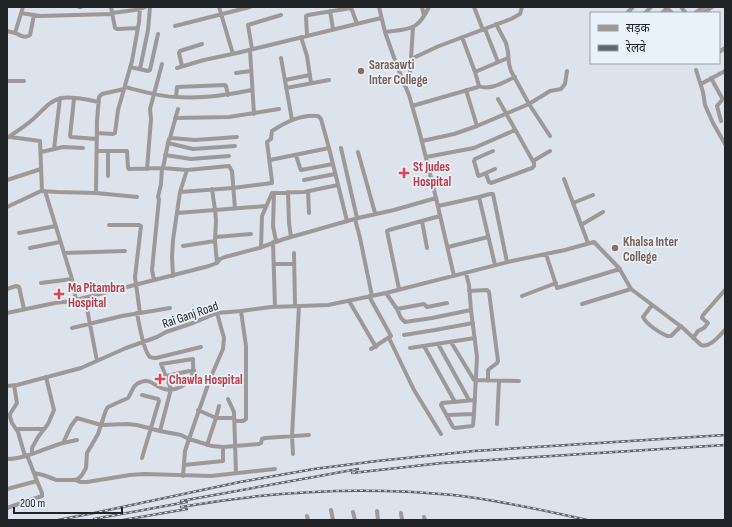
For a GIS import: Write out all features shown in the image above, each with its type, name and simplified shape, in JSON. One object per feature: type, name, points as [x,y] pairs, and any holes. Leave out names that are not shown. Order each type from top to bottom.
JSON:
[{"type":"street","points":[[15,33],[23,7]]},
{"type":"street","points":[[111,7],[114,28],[138,28]]},
{"type":"street","points":[[21,13],[40,16],[112,13],[145,7]]},
{"type":"street","points":[[140,69],[148,30],[150,7]]},
{"type":"street","points":[[219,7],[233,54]]},
{"type":"street","points":[[175,26],[250,7]]},
{"type":"street","points":[[379,7],[385,32],[409,95],[422,141],[454,276]]},
{"type":"street","points":[[422,7],[424,16]]},
{"type":"street","points":[[385,32],[413,27],[419,23],[429,7]]},
{"type":"street","points":[[474,7],[498,62]]},
{"type":"street","points":[[411,59],[439,46],[519,15],[522,7]]},
{"type":"street","points":[[628,12],[633,7]]},
{"type":"street","points":[[97,133],[113,134],[115,132],[118,110],[125,88],[138,28],[140,8]]},
{"type":"street","points":[[308,36],[307,15],[350,8],[357,24]]},
{"type":"street","points":[[330,12],[333,30]]},
{"type":"street","points":[[254,114],[251,49],[248,25],[281,14]]},
{"type":"street","points":[[7,31],[28,37],[30,35],[34,15]]},
{"type":"street","points":[[177,68],[204,60],[381,18]]},
{"type":"street","points":[[496,24],[506,43],[510,67],[529,104],[550,136]]},
{"type":"street","points":[[404,85],[410,78],[413,27]]},
{"type":"street","points":[[130,67],[149,71],[158,34]]},
{"type":"street","points":[[301,37],[307,56],[311,83]]},
{"type":"street","points":[[462,38],[476,72],[479,86]]},
{"type":"street","points":[[182,66],[179,53],[180,51],[202,44]]},
{"type":"street","points":[[281,58],[292,120]]},
{"type":"street","points":[[476,72],[508,58]]},
{"type":"street","points":[[147,169],[151,119],[150,109],[162,64]]},
{"type":"street","points":[[696,70],[704,92],[705,105],[725,144]]},
{"type":"street","points":[[236,73],[251,71]]},
{"type":"street","points":[[422,141],[454,134],[529,104],[550,91],[562,88],[565,84],[567,71]]},
{"type":"street","points":[[701,84],[725,71]]},
{"type":"street","points":[[284,80],[310,75]]},
{"type":"street","points":[[412,106],[479,86],[489,88],[515,77]]},
{"type":"street","points":[[711,78],[724,97],[717,106],[723,120],[714,125]]},
{"type":"street","points":[[286,88],[329,80]]},
{"type":"street","points":[[7,81],[24,81]]},
{"type":"street","points":[[176,97],[177,87],[225,85],[228,95]]},
{"type":"street","points":[[96,193],[98,102],[100,95],[125,88],[189,98],[228,95],[252,90]]},
{"type":"street","points":[[466,90],[477,126]]},
{"type":"street","points":[[8,137],[23,127],[51,102],[60,98],[74,98],[98,102]]},
{"type":"street","points":[[54,149],[60,98]]},
{"type":"street","points":[[74,98],[70,136],[97,139]]},
{"type":"street","points":[[486,174],[489,182],[491,183],[534,167],[533,160],[498,99]]},
{"type":"street","points":[[154,280],[152,270],[158,197],[165,155],[178,109]]},
{"type":"street","points":[[176,118],[229,117],[279,109]]},
{"type":"street","points":[[180,192],[272,184],[267,143],[271,139],[271,132],[286,122],[307,116],[318,116],[321,119],[347,221]]},
{"type":"street","points":[[426,157],[474,148],[515,130]]},
{"type":"street","points":[[8,137],[40,141],[41,169],[44,191],[72,279],[76,300]]},
{"type":"street","points":[[170,138],[195,140],[238,137]]},
{"type":"street","points":[[168,143],[193,149],[235,146]]},
{"type":"street","points":[[41,152],[67,147],[83,148]]},
{"type":"street","points":[[270,160],[329,148]]},
{"type":"street","points":[[341,148],[371,296],[391,336],[389,338],[414,390],[441,434]]},
{"type":"street","points":[[97,151],[127,151],[128,169],[163,168],[187,170],[229,166],[231,167],[232,171],[235,209]]},
{"type":"street","points":[[108,151],[108,176]]},
{"type":"street","points":[[493,151],[474,160],[478,176],[495,169]]},
{"type":"street","points":[[533,160],[550,151]]},
{"type":"street","points":[[358,152],[375,213]]},
{"type":"street","points":[[296,154],[301,170],[333,164]]},
{"type":"street","points":[[165,155],[191,159],[229,156]]},
{"type":"street","points":[[7,180],[41,169]]},
{"type":"street","points":[[173,276],[173,240],[180,192],[187,170]]},
{"type":"street","points":[[304,180],[335,174]]},
{"type":"street","points":[[564,179],[588,243],[596,243],[620,269],[631,288],[681,326],[700,345],[706,346],[725,330]]},
{"type":"street","points":[[261,247],[262,221],[271,194],[274,192],[301,192],[338,185]]},
{"type":"street","points":[[212,190],[216,220],[217,264]]},
{"type":"street","points":[[7,207],[35,193],[44,191],[96,193],[137,197]]},
{"type":"street","points":[[308,191],[308,213]]},
{"type":"street","points":[[274,192],[273,226],[275,242],[275,307]]},
{"type":"street","points":[[288,192],[290,237]]},
{"type":"street","points":[[438,206],[492,194],[507,262]]},
{"type":"street","points":[[573,203],[593,195]]},
{"type":"street","points":[[479,197],[495,266]]},
{"type":"street","points":[[7,313],[85,298],[173,276],[217,264],[220,259],[225,257],[290,237],[356,218],[394,210],[436,198]]},
{"type":"street","points":[[177,214],[266,206]]},
{"type":"street","points":[[581,225],[603,212]]},
{"type":"street","points":[[399,289],[387,231],[440,216]]},
{"type":"street","points":[[422,221],[426,248]]},
{"type":"street","points":[[109,225],[141,226],[135,277],[143,342],[149,355],[153,358],[201,347]]},
{"type":"street","points":[[19,233],[56,226]]},
{"type":"street","points":[[183,246],[251,234]]},
{"type":"street","points":[[448,247],[488,237]]},
{"type":"street","points":[[30,248],[60,242]]},
{"type":"street","name":"Rai Ganj Road","points":[[7,386],[81,368],[166,332],[217,313],[275,307],[328,305],[371,296],[588,243]]},
{"type":"street","points":[[64,253],[125,251]]},
{"type":"street","points":[[292,454],[297,306],[294,253]]},
{"type":"street","points":[[546,254],[557,288],[620,269]]},
{"type":"street","points":[[274,264],[294,264]]},
{"type":"street","points":[[466,273],[477,357],[476,381],[475,400],[474,414],[472,426],[468,428],[453,428],[441,404],[443,402],[475,400]]},
{"type":"street","points":[[41,283],[72,279]]},
{"type":"street","points":[[522,296],[556,283]]},
{"type":"street","points":[[7,289],[16,286],[19,287],[24,309]]},
{"type":"street","points":[[582,304],[631,288]]},
{"type":"street","points":[[469,291],[488,290],[489,292],[498,361],[488,370],[488,381]]},
{"type":"street","points":[[694,338],[699,330],[704,328],[708,323],[702,318],[703,315],[725,290]]},
{"type":"street","points":[[386,292],[401,318],[405,322],[471,310]]},
{"type":"street","points":[[85,298],[97,361]]},
{"type":"street","points":[[349,300],[376,347]]},
{"type":"street","points":[[397,309],[424,304],[427,307],[447,303]]},
{"type":"street","points":[[652,305],[642,318],[650,325],[667,336],[671,336],[681,326]]},
{"type":"street","points":[[72,328],[139,313],[170,308]]},
{"type":"street","points":[[198,410],[216,418],[233,418],[236,421],[243,421],[246,419],[246,346],[241,311]]},
{"type":"street","points":[[183,476],[185,451],[198,410],[223,349],[224,338],[217,313]]},
{"type":"street","points":[[404,335],[473,323]]},
{"type":"street","points":[[371,350],[389,338]]},
{"type":"street","points":[[410,348],[475,338]]},
{"type":"street","points":[[451,342],[471,377],[476,381],[520,381]]},
{"type":"street","points":[[438,344],[469,400]]},
{"type":"street","points":[[424,346],[454,402]]},
{"type":"street","points":[[74,480],[78,479],[85,471],[87,453],[98,434],[107,408],[128,398],[134,386],[142,381],[150,381],[162,389],[171,389],[181,387],[192,376],[194,370],[193,359],[161,364],[171,389],[160,431]]},
{"type":"street","points":[[166,376],[194,370]]},
{"type":"street","points":[[32,454],[32,448],[48,424],[54,410],[46,377]]},
{"type":"street","points":[[210,379],[228,382],[246,379]]},
{"type":"street","points":[[497,424],[499,381]]},
{"type":"street","points":[[7,508],[42,496],[17,429],[12,423],[10,417],[10,414],[17,403],[14,385]]},
{"type":"street","points":[[142,395],[159,400],[142,458]]},
{"type":"street","points":[[228,399],[233,410],[234,419],[236,473]]},
{"type":"street","points":[[207,445],[219,406]]},
{"type":"street","points":[[447,415],[474,414]]},
{"type":"street","points":[[64,443],[71,426],[77,418],[101,425],[131,424],[181,435],[207,445],[222,447],[260,444],[264,438],[309,436]]},
{"type":"street","points":[[17,429],[44,429]]},
{"type":"street","points":[[7,460],[26,456],[77,440]]},
{"type":"street","points":[[184,465],[223,461],[222,447]]},
{"type":"street","points":[[34,474],[43,475],[56,480],[74,480],[83,483],[144,474],[211,476],[275,469]]},
{"type":"street","points":[[7,489],[37,481]]},
{"type":"street","points":[[331,510],[333,520]]},
{"type":"street","points":[[377,511],[378,520]]},
{"type":"street","points":[[353,512],[355,520]]},
{"type":"street","points":[[401,512],[402,520]]},
{"type":"railway","points":[[58,520],[240,482],[314,469],[474,451],[725,435]]},
{"type":"railway","points":[[352,473],[442,463],[725,445]]},
{"type":"railway","points":[[181,501],[358,469]]},
{"type":"railway","points":[[181,507],[249,497],[283,494],[351,491],[419,492],[470,497],[587,520]]},
{"type":"railway","points":[[94,519],[187,502]]},
{"type":"railway","points":[[123,520],[187,509]]},
{"type":"place","name":"Sarasawti Inter College","points":[[361,71]]},
{"type":"place","name":"St Judes Hospital","points":[[404,173]]},
{"type":"place","name":"Khalsa Inter College","points":[[615,248]]},
{"type":"place","name":"Ma Pitambra Hospital","points":[[59,294]]},
{"type":"place","name":"Chawla Hospital","points":[[160,379]]}]
